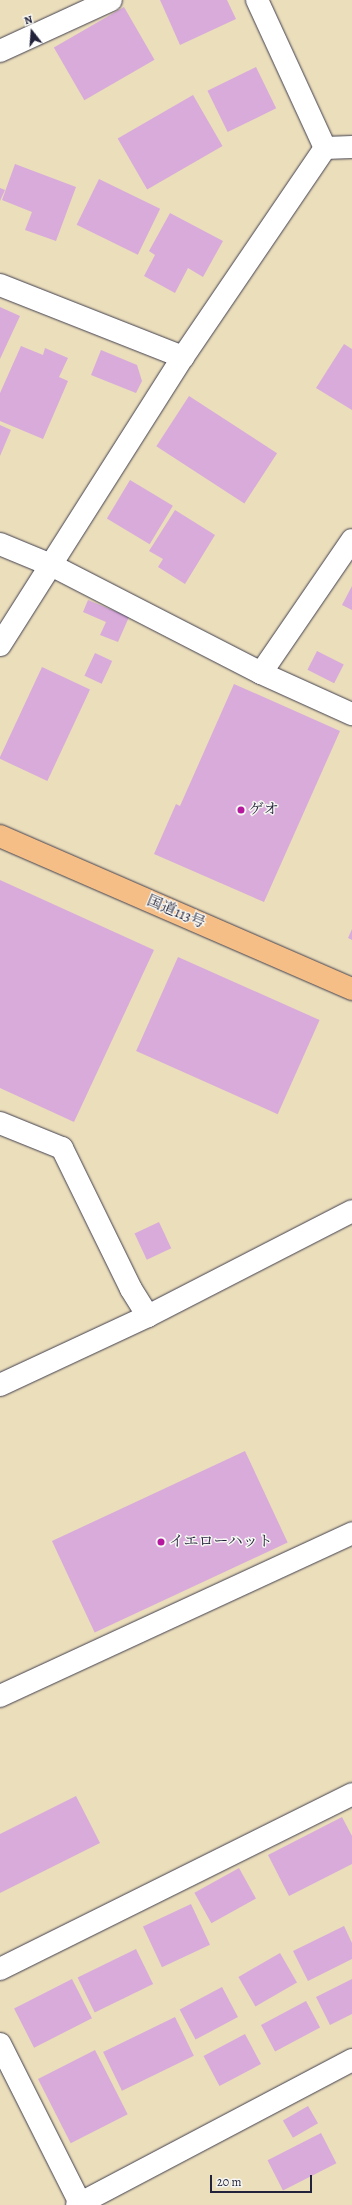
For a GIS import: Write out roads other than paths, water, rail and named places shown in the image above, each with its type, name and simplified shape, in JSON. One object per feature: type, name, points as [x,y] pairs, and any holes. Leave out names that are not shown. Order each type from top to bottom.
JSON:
[{"type":"highway","name":"国道113号","points":[[0,836],[352,990]]},
{"type":"street","points":[[0,51],[112,0]]},
{"type":"street","points":[[257,0],[325,148]]},
{"type":"street","points":[[325,148],[352,147]]},
{"type":"street","points":[[0,645],[182,357],[325,148]]},
{"type":"street","points":[[0,285],[182,357]]},
{"type":"street","points":[[261,673],[352,540]]},
{"type":"street","points":[[0,544],[51,565],[261,673],[352,714]]},
{"type":"street","points":[[0,1123],[62,1148],[131,1289],[148,1316]]},
{"type":"street","points":[[0,1385],[148,1316],[352,1211]]},
{"type":"street","points":[[0,1696],[352,1533]]},
{"type":"street","points":[[0,1969],[352,1794]]},
{"type":"street","points":[[0,2044],[78,2204],[352,2060]]},
{"type":"place","name":"ゲオ","points":[[241,810]]},
{"type":"place","name":"イエローハット","points":[[161,1542]]}]
